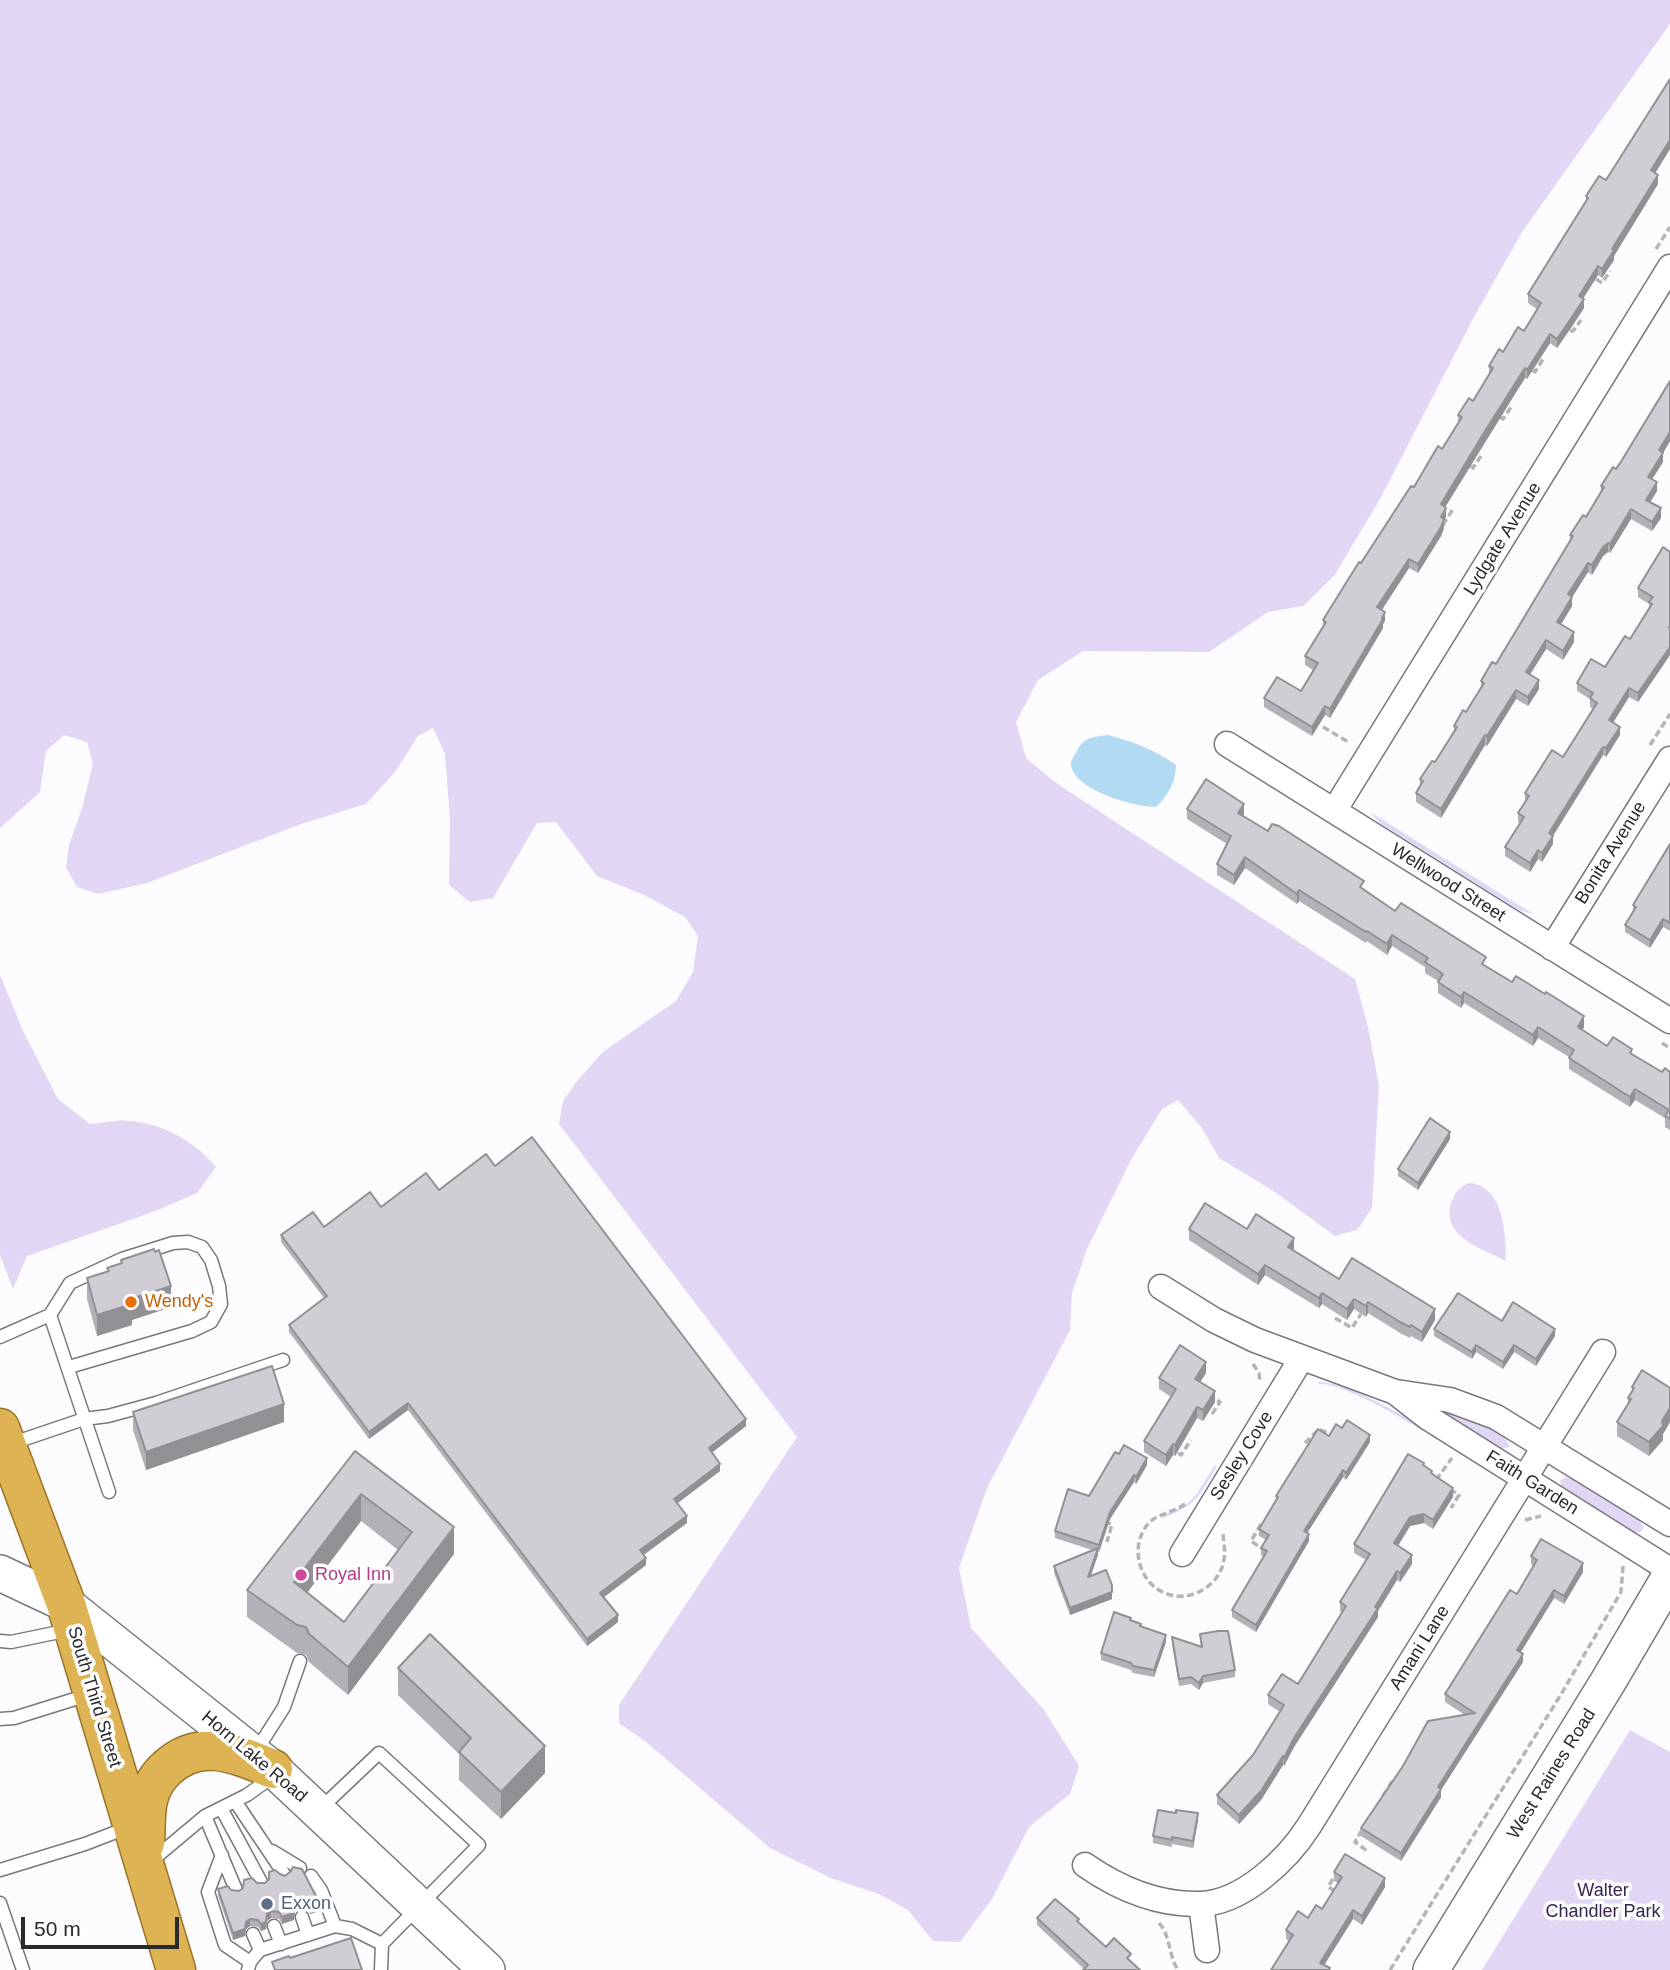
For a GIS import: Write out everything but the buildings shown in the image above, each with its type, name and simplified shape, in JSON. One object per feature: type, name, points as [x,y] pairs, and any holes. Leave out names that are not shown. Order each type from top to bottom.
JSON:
[{"type":"highway","name":"South Third Street","points":[[3,1436],[69,1617],[176,1970]]},
{"type":"highway","points":[[144,1865],[148,1799],[155,1782],[178,1758],[203,1750],[219,1751],[268,1766]]},
{"type":"main road","name":"Horn Lake Road","points":[[0,1573],[69,1617],[268,1766],[487,1970]]},
{"type":"main road","name":"West Raines Road","points":[[1431,1970],[1670,1576]]},
{"type":"street","name":"Lydgate Avenue","points":[[1335,811],[1663,258]]},
{"type":"street","name":"Wellwood Street","points":[[1227,744],[1670,1021]]},
{"type":"street","name":"Bonita Avenue","points":[[1552,947],[1660,752]]},
{"type":"street","name":"Faith Garden","points":[[1161,1287],[1227,1327],[1301,1359],[1395,1392],[1437,1397],[1481,1409],[1670,1524]]},
{"type":"street","name":"Amani Lane","points":[[1201,1904],[1225,1898],[1252,1885],[1283,1861],[1297,1844],[1603,1352]]},
{"type":"street","name":"Sesley Cove","points":[[1182,1554],[1301,1359]]},
{"type":"street","name":"Faith Garden","points":[[1395,1392],[1427,1417],[1670,1570]]},
{"type":"street","points":[[1085,1865],[1128,1890],[1161,1900],[1201,1904],[1207,1950]]},
{"type":"lane","points":[[0,1337],[50,1315],[70,1283],[122,1259],[173,1243],[188,1242],[202,1247],[211,1260],[219,1286],[220,1304],[211,1322],[192,1331],[69,1367]]},
{"type":"lane","points":[[50,1315],[109,1492]]},
{"type":"lane","points":[[3,1436],[108,1416],[156,1403],[283,1360]]},
{"type":"lane","points":[[0,1641],[11,1642],[69,1617]]},
{"type":"lane","points":[[144,1865],[205,1816],[235,1801],[268,1766],[300,1661]]},
{"type":"lane","points":[[0,1719],[14,1718],[92,1693]]},
{"type":"lane","points":[[318,1811],[379,1753],[479,1845],[382,1944],[381,1970]]},
{"type":"lane","points":[[235,1801],[284,1874]]},
{"type":"lane","points":[[221,1808],[261,1882]]},
{"type":"lane","points":[[205,1816],[236,1890]]},
{"type":"lane","points":[[0,1870],[85,1844],[132,1825]]},
{"type":"lane","points":[[266,1847],[305,1872],[321,1890],[335,1926]]},
{"type":"lane","points":[[222,1855],[208,1892],[225,1945],[249,1966],[260,1950],[335,1926],[352,1929],[382,1944]]},
{"type":"lane","points":[[0,1903],[23,1970]]},
{"type":"lane","points":[[302,1917],[308,1935]]},
{"type":"lane","points":[[274,1926],[281,1944]]},
{"type":"lane","points":[[253,1934],[260,1950]]},
{"type":"path","points":[[1663,258],[1670,227]]},
{"type":"path","points":[[1596,279],[1602,283],[1610,271]]},
{"type":"path","points":[[1570,331],[1573,331],[1581,320]]},
{"type":"path","points":[[1533,370],[1535,372],[1543,359]]},
{"type":"path","points":[[1500,417],[1503,419],[1511,407]]},
{"type":"path","points":[[1471,466],[1473,468],[1481,456]]},
{"type":"path","points":[[1443,525],[1453,509]]},
{"type":"path","points":[[1660,752],[1670,714]]},
{"type":"path","points":[[1323,727],[1350,743]]},
{"type":"path","points":[[1344,752],[1356,734]]},
{"type":"path","points":[[1335,1318],[1352,1328],[1361,1314]]},
{"type":"path","points":[[1244,1357],[1261,1372],[1260,1385]]},
{"type":"path","points":[[1210,1395],[1220,1402],[1212,1414]]},
{"type":"path","points":[[1305,1444],[1319,1429],[1332,1435]]},
{"type":"path","points":[[1178,1453],[1181,1455],[1191,1440]]},
{"type":"path","points":[[1433,1485],[1455,1454]]},
{"type":"path","points":[[1448,1488],[1460,1496],[1451,1508]]},
{"type":"path","points":[[1192,1496],[1180,1507],[1151,1521],[1142,1534],[1138,1548],[1139,1562],[1149,1583],[1170,1595],[1195,1593],[1208,1587],[1219,1575],[1224,1559],[1224,1524]]},
{"type":"path","points":[[1519,1527],[1532,1517],[1548,1516]]},
{"type":"path","points":[[1095,1519],[1112,1524],[1107,1542]]},
{"type":"path","points":[[1261,1524],[1251,1541],[1264,1550]]},
{"type":"path","points":[[1390,1970],[1560,1696],[1621,1592],[1621,1563]]},
{"type":"path","points":[[1390,1801],[1383,1797],[1393,1780]]},
{"type":"path","points":[[1365,1825],[1355,1842],[1367,1851]]},
{"type":"path","points":[[1338,1870],[1328,1887],[1339,1894]]},
{"type":"path","points":[[1157,1920],[1166,1932],[1171,1956],[1178,1970]]},
{"type":"green space","points":[[0,0],[1670,0],[1670,24],[1522,232],[1475,315],[1380,499],[1334,576],[1303,606],[1268,612],[1209,652],[1083,651],[1038,680],[1016,722],[1026,758],[1056,783],[1355,979],[1368,1027],[1379,1086],[1372,1208],[1357,1230],[1335,1236],[1272,1190],[1219,1158],[1202,1128],[1178,1100],[1162,1109],[1132,1158],[1087,1249],[1072,1293],[1070,1330],[987,1488],[959,1568],[971,1628],[1044,1710],[1079,1766],[1070,1794],[1029,1827],[992,1899],[960,1942],[933,1941],[908,1910],[879,1894],[831,1878],[770,1848],[646,1742],[619,1723],[619,1705],[797,1437],[559,1124],[563,1101],[603,1052],[676,1001],[693,972],[698,936],[685,917],[644,895],[597,876],[556,822],[537,823],[493,898],[470,902],[449,885],[450,820],[445,754],[433,728],[418,736],[395,772],[366,804],[301,824],[147,883],[98,894],[77,887],[66,868],[69,845],[83,805],[93,763],[87,742],[64,735],[46,751],[40,792],[0,828]]},
{"type":"green space","points":[[1370,812],[1533,914],[1519,910],[1380,823]]},
{"type":"green space","points":[[0,975],[23,1031],[58,1099],[90,1124],[115,1121],[143,1123],[178,1135],[198,1149],[216,1167],[197,1193],[153,1212],[27,1256],[13,1289],[0,1255]]},
{"type":"green space","points":[[1469,1183],[1481,1186],[1496,1202],[1504,1225],[1506,1261],[1466,1240],[1452,1225],[1452,1200],[1460,1188]]},
{"type":"green space","points":[[1318,1382],[1333,1384],[1369,1398],[1457,1449],[1456,1451],[1368,1400]]},
{"type":"green space","points":[[1431,1405],[1487,1423],[1497,1429],[1510,1447],[1500,1449]]},
{"type":"green space","points":[[1215,1465],[1217,1466],[1206,1485],[1190,1504],[1163,1518],[1161,1516],[1186,1505],[1196,1495]]},
{"type":"green space","points":[[1566,1477],[1579,1481],[1639,1519],[1644,1528],[1633,1533],[1562,1489],[1560,1480]]},
{"type":"green space","name":"Walter Chandler Park","points":[[1630,1730],[1670,1752],[1670,1970],[1482,1970]]},
{"type":"water","points":[[1108,735],[1144,747],[1176,765],[1170,788],[1156,807],[1108,796],[1075,775],[1071,764],[1079,746],[1090,738]]},
{"type":"place","name":"Wendy's","points":[[131,1302]]},
{"type":"place","name":"Royal Inn","points":[[301,1575]]},
{"type":"place","name":"Exxon","points":[[267,1904]]}]
